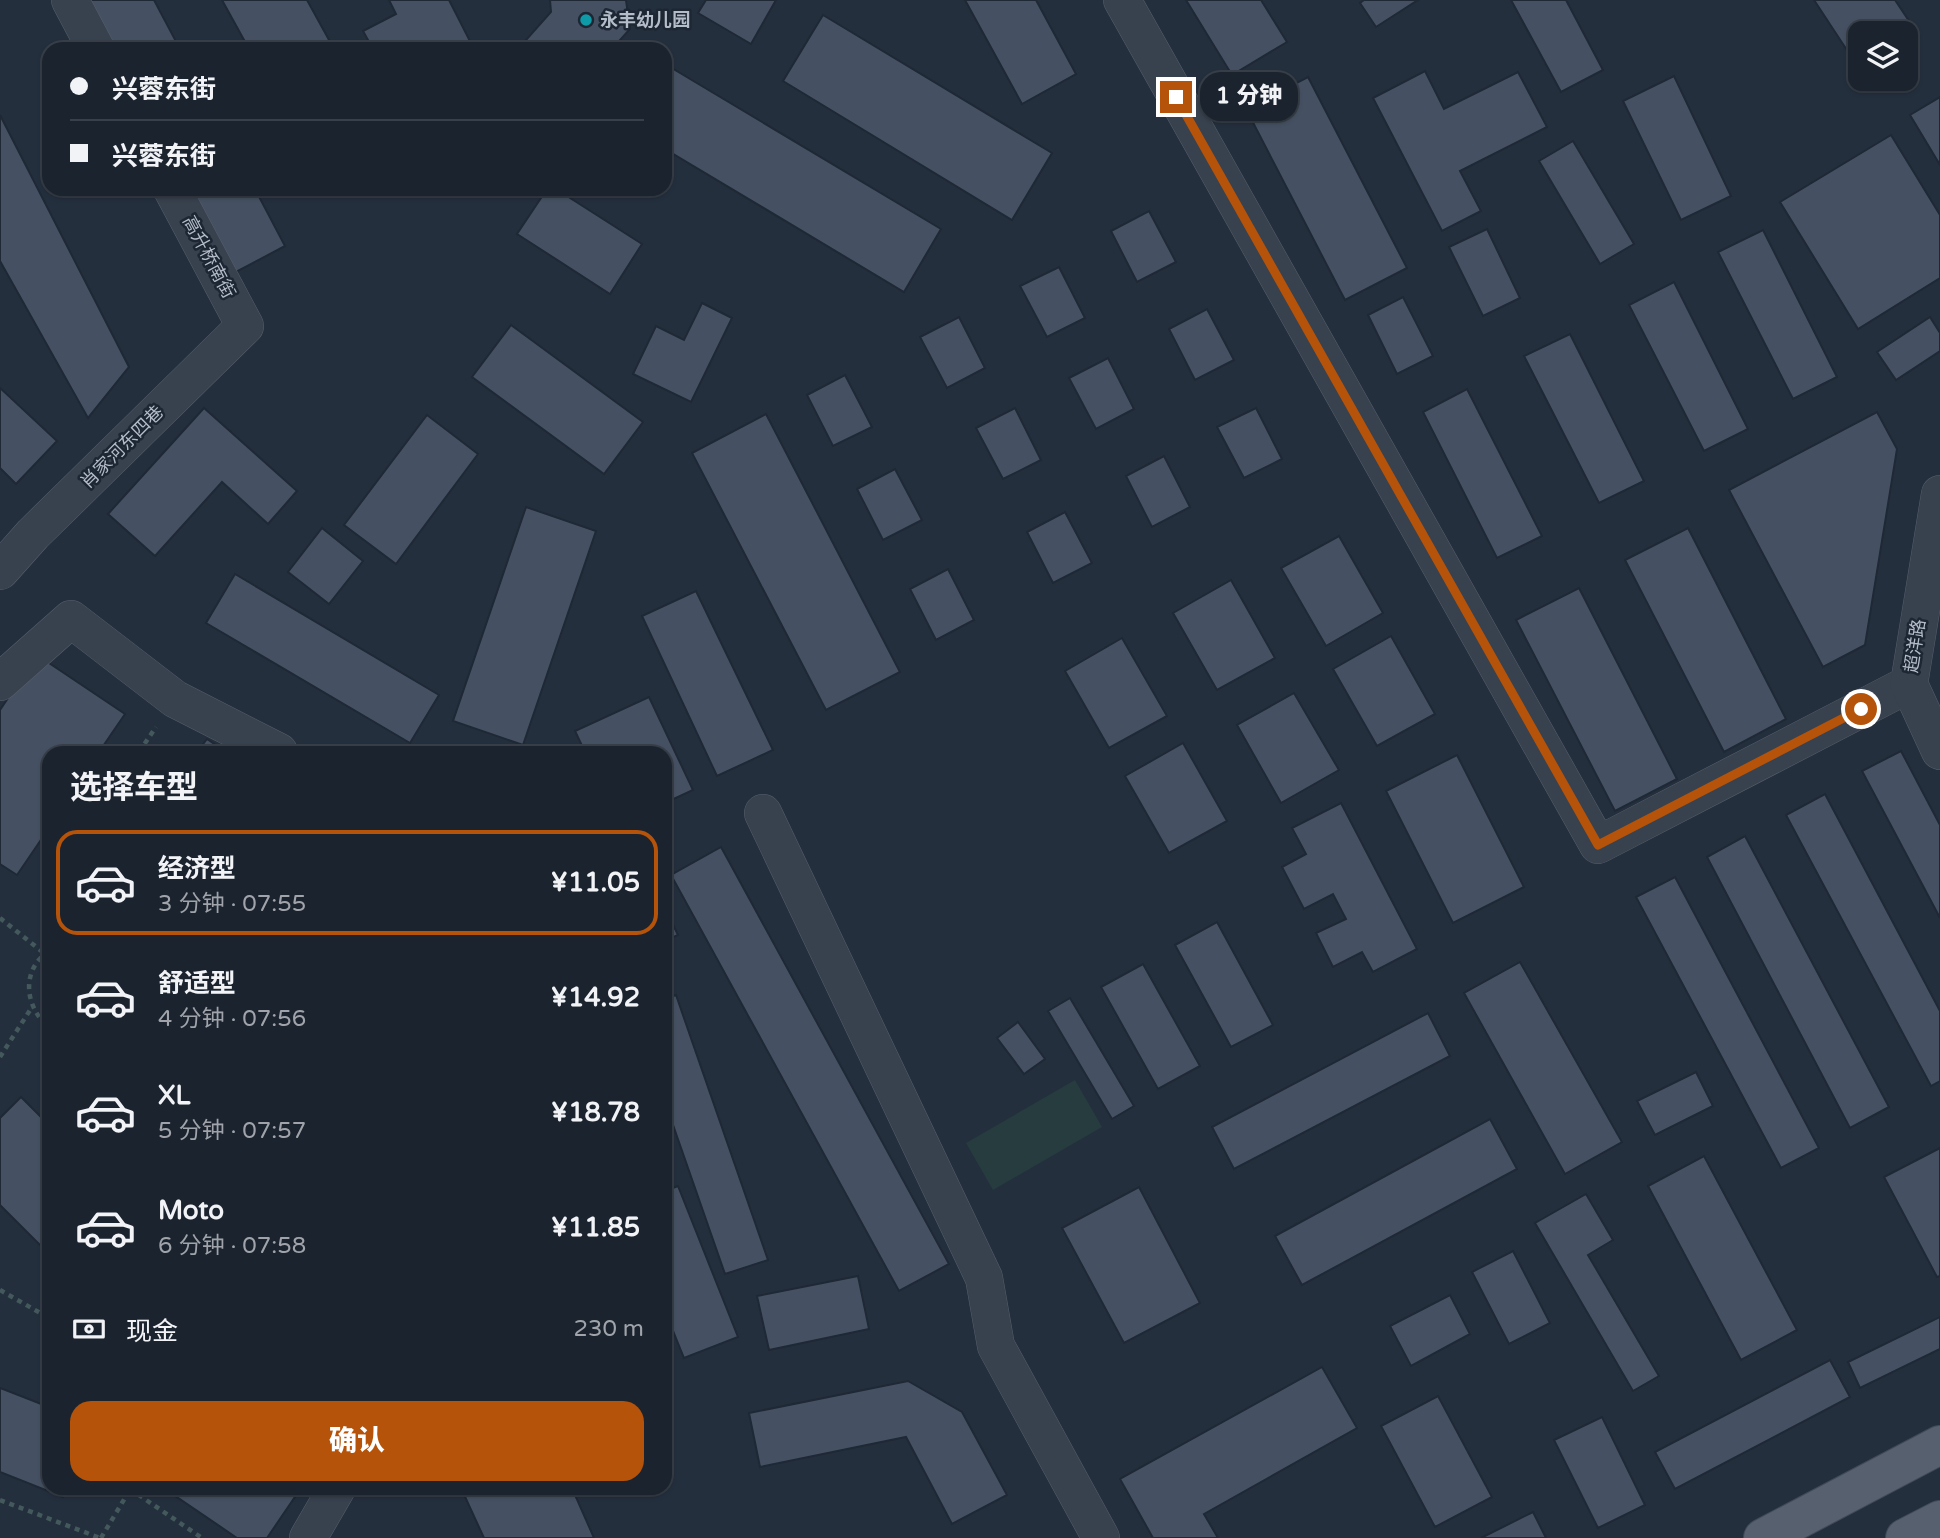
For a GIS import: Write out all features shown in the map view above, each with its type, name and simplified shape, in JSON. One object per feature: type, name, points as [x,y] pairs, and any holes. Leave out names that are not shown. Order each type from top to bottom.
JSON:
[{"type":"main road","points":[[1763,1538],[1940,1445]]},
{"type":"main road","points":[[1905,1538],[1940,1520]]},
{"type":"street","points":[[70,0],[92,42]]},
{"type":"street","points":[[1122,0],[1598,845],[1909,684]]},
{"type":"street","name":"高升桥南街","points":[[176,196],[245,326]]},
{"type":"street","name":"肖家河东四巷","points":[[0,571],[33,534],[245,326]]},
{"type":"street","name":"超洋路","points":[[1940,494],[1909,684],[1940,751]]},
{"type":"street","points":[[0,682],[71,619],[175,699],[267,746]]},
{"type":"street","points":[[762,813],[984,1278],[996,1346],[1101,1538]]},
{"type":"street","points":[[308,1538],[333,1495]]},
{"type":"path","points":[[0,918],[42,948]]},
{"type":"path","points":[[42,957],[35,965],[28,992],[32,1007],[42,1021]]},
{"type":"path","points":[[0,1058],[32,1007]]},
{"type":"path","points":[[0,1290],[42,1314]]},
{"type":"path","points":[[0,1500],[101,1538],[127,1495]]},
{"type":"path","points":[[141,1495],[202,1538]]},
{"type":"green space","points":[[1075,1080],[1102,1127],[993,1190],[966,1143]]},
{"type":"building","points":[[89,0],[154,0],[176,42],[111,42]]},
{"type":"building","points":[[222,0],[307,0],[330,42],[245,42]]},
{"type":"building","points":[[389,0],[449,0],[470,42],[369,42],[363,31],[396,14]]},
{"type":"building","name":"永丰幼儿园","points":[[550,0],[626,0],[630,29],[618,42],[524,42],[551,12]]},
{"type":"building","points":[[706,0],[776,0],[751,44],[698,13]]},
{"type":"building","points":[[965,0],[1036,0],[1076,74],[1022,104]]},
{"type":"building","points":[[1186,0],[1261,0],[1287,42],[1232,75]]},
{"type":"building","points":[[1364,0],[1418,0],[1376,27],[1360,3]]},
{"type":"building","points":[[1511,0],[1566,0],[1603,70],[1561,92]]},
{"type":"building","points":[[1814,0],[1895,0],[1909,21],[1848,21],[1848,52]]},
{"type":"building","points":[[823,15],[1052,153],[1012,220],[783,81]]},
{"type":"building","points":[[672,68],[941,229],[904,292],[672,153]]},
{"type":"building","points":[[1425,71],[1444,109],[1518,72],[1547,127],[1460,171],[1481,211],[1442,231],[1373,98]]},
{"type":"building","points":[[1674,76],[1731,196],[1681,220],[1623,101]]},
{"type":"building","points":[[1308,77],[1407,268],[1345,300],[1246,109]]},
{"type":"building","points":[[1940,97],[1940,165],[1910,115]]},
{"type":"building","points":[[0,115],[129,367],[88,418],[0,261]]},
{"type":"building","points":[[1891,135],[1940,215],[1940,278],[1858,329],[1780,202]]},
{"type":"building","points":[[1573,141],[1634,244],[1600,264],[1539,161]]},
{"type":"building","points":[[193,196],[259,196],[285,246],[234,273]]},
{"type":"building","points":[[542,196],[567,196],[642,244],[610,294],[517,234]]},
{"type":"building","points":[[1149,211],[1176,262],[1137,282],[1111,231]]},
{"type":"building","points":[[1487,229],[1520,298],[1483,316],[1449,247]]},
{"type":"building","points":[[1763,230],[1837,377],[1793,399],[1718,252]]},
{"type":"building","points":[[1059,267],[1085,318],[1047,337],[1020,286]]},
{"type":"building","points":[[1674,282],[1748,429],[1704,451],[1629,305]]},
{"type":"building","points":[[1403,297],[1433,356],[1397,374],[1368,315]]},
{"type":"building","points":[[702,303],[732,318],[691,402],[633,374],[656,326],[684,340]]},
{"type":"building","points":[[1207,309],[1234,360],[1195,380],[1169,329]]},
{"type":"building","points":[[959,317],[985,368],[947,388],[920,337]]},
{"type":"building","points":[[1930,317],[1940,333],[1940,351],[1896,380],[1877,352]]},
{"type":"building","points":[[511,325],[643,422],[604,474],[472,377]]},
{"type":"building","points":[[1570,334],[1644,481],[1599,503],[1524,356]]},
{"type":"building","points":[[1108,358],[1134,409],[1096,429],[1069,378]]},
{"type":"building","points":[[845,375],[872,427],[833,446],[807,395]]},
{"type":"building","points":[[0,388],[57,441],[16,484],[0,468]]},
{"type":"building","points":[[1467,389],[1542,536],[1497,558],[1423,412]]},
{"type":"building","points":[[204,408],[297,491],[268,524],[222,482],[155,556],[108,514]]},
{"type":"building","points":[[1015,408],[1041,460],[1003,479],[976,428]]},
{"type":"building","points":[[1256,408],[1282,459],[1244,478],[1217,427]]},
{"type":"building","points":[[1877,412],[1897,449],[1865,645],[1823,667],[1729,490]]},
{"type":"building","points":[[766,414],[900,672],[826,710],[692,453]]},
{"type":"building","points":[[427,415],[478,454],[396,564],[344,525]]},
{"type":"building","points":[[1164,456],[1190,507],[1152,527],[1126,476]]},
{"type":"building","points":[[895,469],[922,520],[883,540],[857,489]]},
{"type":"building","points":[[526,507],[596,531],[523,745],[453,721]]},
{"type":"building","points":[[1065,512],[1092,563],[1053,583],[1027,532]]},
{"type":"building","points":[[322,528],[363,561],[329,604],[288,572]]},
{"type":"building","points":[[1688,528],[1786,719],[1724,752],[1625,560]]},
{"type":"building","points":[[1339,536],[1383,613],[1326,646],[1281,568]]},
{"type":"building","points":[[948,569],[974,620],[936,640],[910,589]]},
{"type":"building","points":[[235,574],[439,695],[410,743],[206,623]]},
{"type":"building","points":[[1231,580],[1275,658],[1217,690],[1173,613]]},
{"type":"building","points":[[1579,588],[1677,779],[1615,811],[1516,620]]},
{"type":"building","points":[[696,591],[773,750],[717,776],[642,616]]},
{"type":"building","points":[[1391,636],[1435,714],[1377,746],[1333,669]]},
{"type":"building","points":[[1122,638],[1167,716],[1109,748],[1065,671]]},
{"type":"building","points":[[37,655],[125,714],[103,746],[42,746],[42,838],[17,875],[0,864],[0,710]]},
{"type":"building","points":[[1294,693],[1339,770],[1281,803],[1237,725]]},
{"type":"building","points":[[649,697],[693,790],[672,800],[672,746],[582,746],[575,731]]},
{"type":"building","points":[[207,739],[217,746],[202,746]]},
{"type":"building","points":[[1183,743],[1227,821],[1169,853],[1125,776]]},
{"type":"building","points":[[1901,751],[1940,825],[1940,918],[1862,771]]},
{"type":"building","points":[[1457,755],[1524,887],[1453,923],[1386,791]]},
{"type":"building","points":[[1825,794],[1940,1011],[1940,1081],[1931,1086],[1786,815]]},
{"type":"building","points":[[1341,803],[1417,949],[1373,972],[1362,952],[1333,967],[1316,933],[1346,919],[1333,894],[1304,909],[1282,867],[1306,854],[1292,828]]},
{"type":"building","points":[[1745,836],[1889,1107],[1850,1128],[1707,857]]},
{"type":"building","points":[[721,847],[949,1264],[899,1291],[672,874]]},
{"type":"building","points":[[1675,877],[1819,1148],[1781,1168],[1636,897]]},
{"type":"building","points":[[1217,922],[1273,1025],[1231,1047],[1175,945]]},
{"type":"building","points":[[672,923],[678,935],[672,938]]},
{"type":"building","points":[[1520,962],[1622,1142],[1565,1174],[1464,993]]},
{"type":"building","points":[[1143,964],[1200,1066],[1158,1089],[1101,987]]},
{"type":"building","points":[[676,995],[768,1260],[725,1274],[672,1122],[672,996]]},
{"type":"building","points":[[1070,998],[1134,1106],[1112,1119],[1048,1011]]},
{"type":"building","points":[[1428,1013],[1450,1056],[1234,1169],[1212,1127]]},
{"type":"building","points":[[1018,1022],[1045,1059],[1024,1074],[997,1038]]},
{"type":"building","points":[[1696,1072],[1713,1106],[1655,1135],[1637,1101]]},
{"type":"building","points":[[21,1097],[42,1118],[42,1247],[0,1205],[0,1118]]},
{"type":"building","points":[[1490,1119],[1517,1169],[1302,1285],[1275,1236]]},
{"type":"building","points":[[1940,1148],[1940,1276],[1937,1277],[1884,1177]]},
{"type":"building","points":[[1704,1156],[1797,1330],[1741,1360],[1648,1186]]},
{"type":"building","points":[[678,1186],[738,1337],[684,1358],[672,1328],[672,1188]]},
{"type":"building","points":[[1139,1187],[1200,1303],[1124,1343],[1062,1228]]},
{"type":"building","points":[[1586,1194],[1613,1240],[1588,1255],[1659,1376],[1633,1391],[1535,1223]]},
{"type":"building","points":[[1513,1251],[1550,1323],[1509,1344],[1472,1272]]},
{"type":"building","points":[[858,1276],[869,1329],[769,1350],[757,1296]]},
{"type":"building","points":[[1450,1295],[1470,1334],[1411,1366],[1390,1326]]},
{"type":"building","points":[[1940,1317],[1940,1349],[1860,1388],[1848,1362]]},
{"type":"building","points":[[1830,1360],[1850,1397],[1675,1489],[1655,1452]]},
{"type":"building","points":[[1322,1367],[1357,1428],[1204,1514],[1218,1538],[1153,1538],[1120,1479]]},
{"type":"building","points":[[908,1381],[962,1412],[1007,1495],[952,1524],[906,1437],[760,1467],[749,1413]]},
{"type":"building","points":[[0,1388],[42,1404],[42,1489],[0,1472]]},
{"type":"building","points":[[1438,1396],[1492,1497],[1435,1527],[1381,1426]]},
{"type":"building","points":[[1602,1417],[1645,1505],[1598,1528],[1554,1440]]},
{"type":"building","points":[[174,1495],[296,1495],[267,1538],[237,1538]]},
{"type":"building","points":[[464,1495],[575,1495],[594,1538],[484,1538]]},
{"type":"building","points":[[1533,1512],[1546,1538],[1481,1538]]},
{"type":"place","name":"永丰幼儿园","points":[[586,20]]},
{"type":"route","points":[[1176,97],[1598,845],[1861,709]]}]
